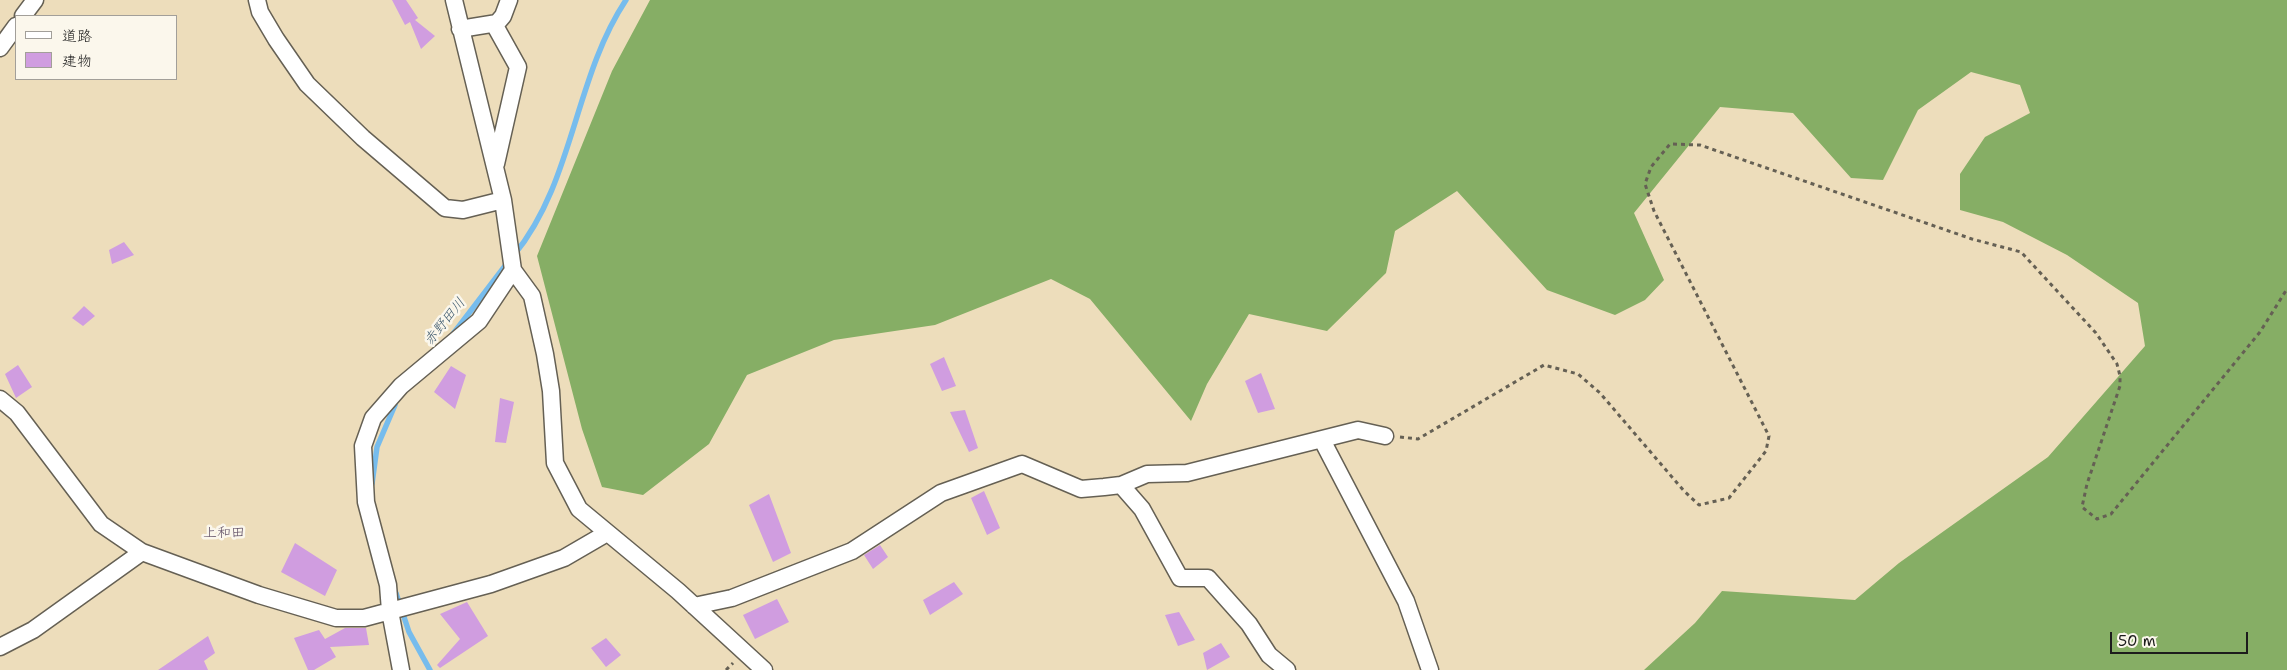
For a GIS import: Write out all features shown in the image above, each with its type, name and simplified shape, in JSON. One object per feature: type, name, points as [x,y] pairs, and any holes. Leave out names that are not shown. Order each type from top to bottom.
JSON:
[{"type":"street","points":[[24,15],[35,0]]},
{"type":"street","points":[[257,0],[260,12],[276,39],[307,84],[363,138],[433,199],[445,208],[463,210],[502,200]]},
{"type":"street","points":[[454,0],[502,200],[513,270],[532,296],[545,354],[551,391],[555,463],[579,509],[694,606],[764,670]]},
{"type":"street","points":[[460,29],[494,24],[503,16],[509,0]]},
{"type":"street","points":[[494,24],[518,67],[495,169]]},
{"type":"street","points":[[0,48],[15,27]]},
{"type":"street","points":[[401,670],[390,611],[388,585],[366,502],[363,446],[373,418],[401,386],[479,321],[513,270]]},
{"type":"street","points":[[0,399],[18,413],[101,524],[142,552],[258,595],[336,618],[364,618],[491,584],[564,558],[607,532]]},
{"type":"street","points":[[694,606],[732,598],[852,551],[941,493],[1022,464],[1081,489],[1121,485],[1147,474],[1187,473],[1358,430],[1385,436]]},
{"type":"street","points":[[1322,440],[1406,600],[1430,670]]},
{"type":"street","points":[[1121,485],[1142,509],[1180,578],[1208,578],[1250,624],[1269,655],[1287,670]]},
{"type":"street","points":[[0,647],[33,630],[142,552]]},
{"type":"path","points":[[1385,436],[1418,439],[1544,364],[1578,374],[1600,393],[1684,491],[1699,505],[1729,498],[1766,451],[1769,436],[1654,211],[1645,184],[1651,167],[1670,144],[1700,145],[1972,239],[2021,252],[2096,333],[2117,364],[2120,386],[2087,484],[2082,507],[2097,519],[2111,514],[2260,332],[2287,289]]},
{"type":"green space","points":[[650,0],[2287,0],[2287,670],[1644,670],[1695,623],[1722,591],[1855,600],[1899,563],[2048,457],[2145,346],[2138,303],[2067,255],[2003,222],[1960,210],[1960,174],[1985,137],[2030,113],[2020,85],[1971,72],[1918,110],[1883,180],[1851,178],[1793,113],[1720,107],[1634,213],[1664,280],[1645,300],[1615,315],[1547,290],[1457,191],[1395,231],[1386,273],[1327,331],[1249,314],[1207,384],[1191,421],[1090,299],[1051,279],[935,325],[834,340],[747,375],[709,444],[643,495],[602,487],[582,429],[537,256],[612,71]]},
{"type":"building","points":[[392,0],[406,0],[418,18],[415,20],[435,36],[421,49],[410,22],[405,25]]},
{"type":"building","points":[[124,242],[134,255],[112,264],[109,250]]},
{"type":"building","points":[[84,306],[95,316],[83,326],[72,318]]},
{"type":"building","points":[[944,357],[956,386],[942,391],[930,364]]},
{"type":"building","points":[[18,365],[32,387],[16,398],[5,374]]},
{"type":"building","points":[[451,366],[466,375],[455,409],[434,392]]},
{"type":"building","points":[[1261,373],[1275,409],[1258,413],[1245,381]]},
{"type":"building","points":[[500,398],[514,402],[506,443],[495,442]]},
{"type":"building","points":[[965,410],[978,448],[969,452],[950,412]]},
{"type":"building","points":[[984,491],[1000,528],[987,535],[971,498]]},
{"type":"building","points":[[769,494],[791,553],[773,562],[749,505]]},
{"type":"building","points":[[295,543],[337,570],[325,596],[281,572]]},
{"type":"building","points":[[880,545],[888,557],[873,569],[864,555]]},
{"type":"building","points":[[954,582],[963,594],[930,615],[923,600]]},
{"type":"building","points":[[777,599],[789,622],[755,639],[743,615]]},
{"type":"building","points":[[467,602],[488,636],[440,668],[437,665],[460,639],[440,614]]},
{"type":"building","points":[[1179,612],[1195,640],[1178,646],[1165,615]]},
{"type":"building","points":[[345,628],[366,628],[369,645],[330,647],[336,657],[314,670],[308,670],[294,638],[319,630],[325,639]]},
{"type":"building","points":[[208,636],[215,653],[204,661],[208,670],[158,670]]},
{"type":"building","points":[[606,638],[621,655],[606,667],[591,648]]},
{"type":"building","points":[[1221,643],[1230,657],[1207,670],[1203,653]]},
{"type":"waterway","name":"赤野田川","points":[[514,255],[534,226],[550,195],[595,62],[609,30],[626,0]]},
{"type":"waterway","name":"赤野田川","points":[[453,334],[508,262]]},
{"type":"waterway","name":"赤野田川","points":[[372,484],[377,447],[395,405]]},
{"type":"waterway","name":"赤野田川","points":[[396,593],[409,632],[430,670]]},
{"type":"district","name":"上和田","points":[[224,533]]}]
